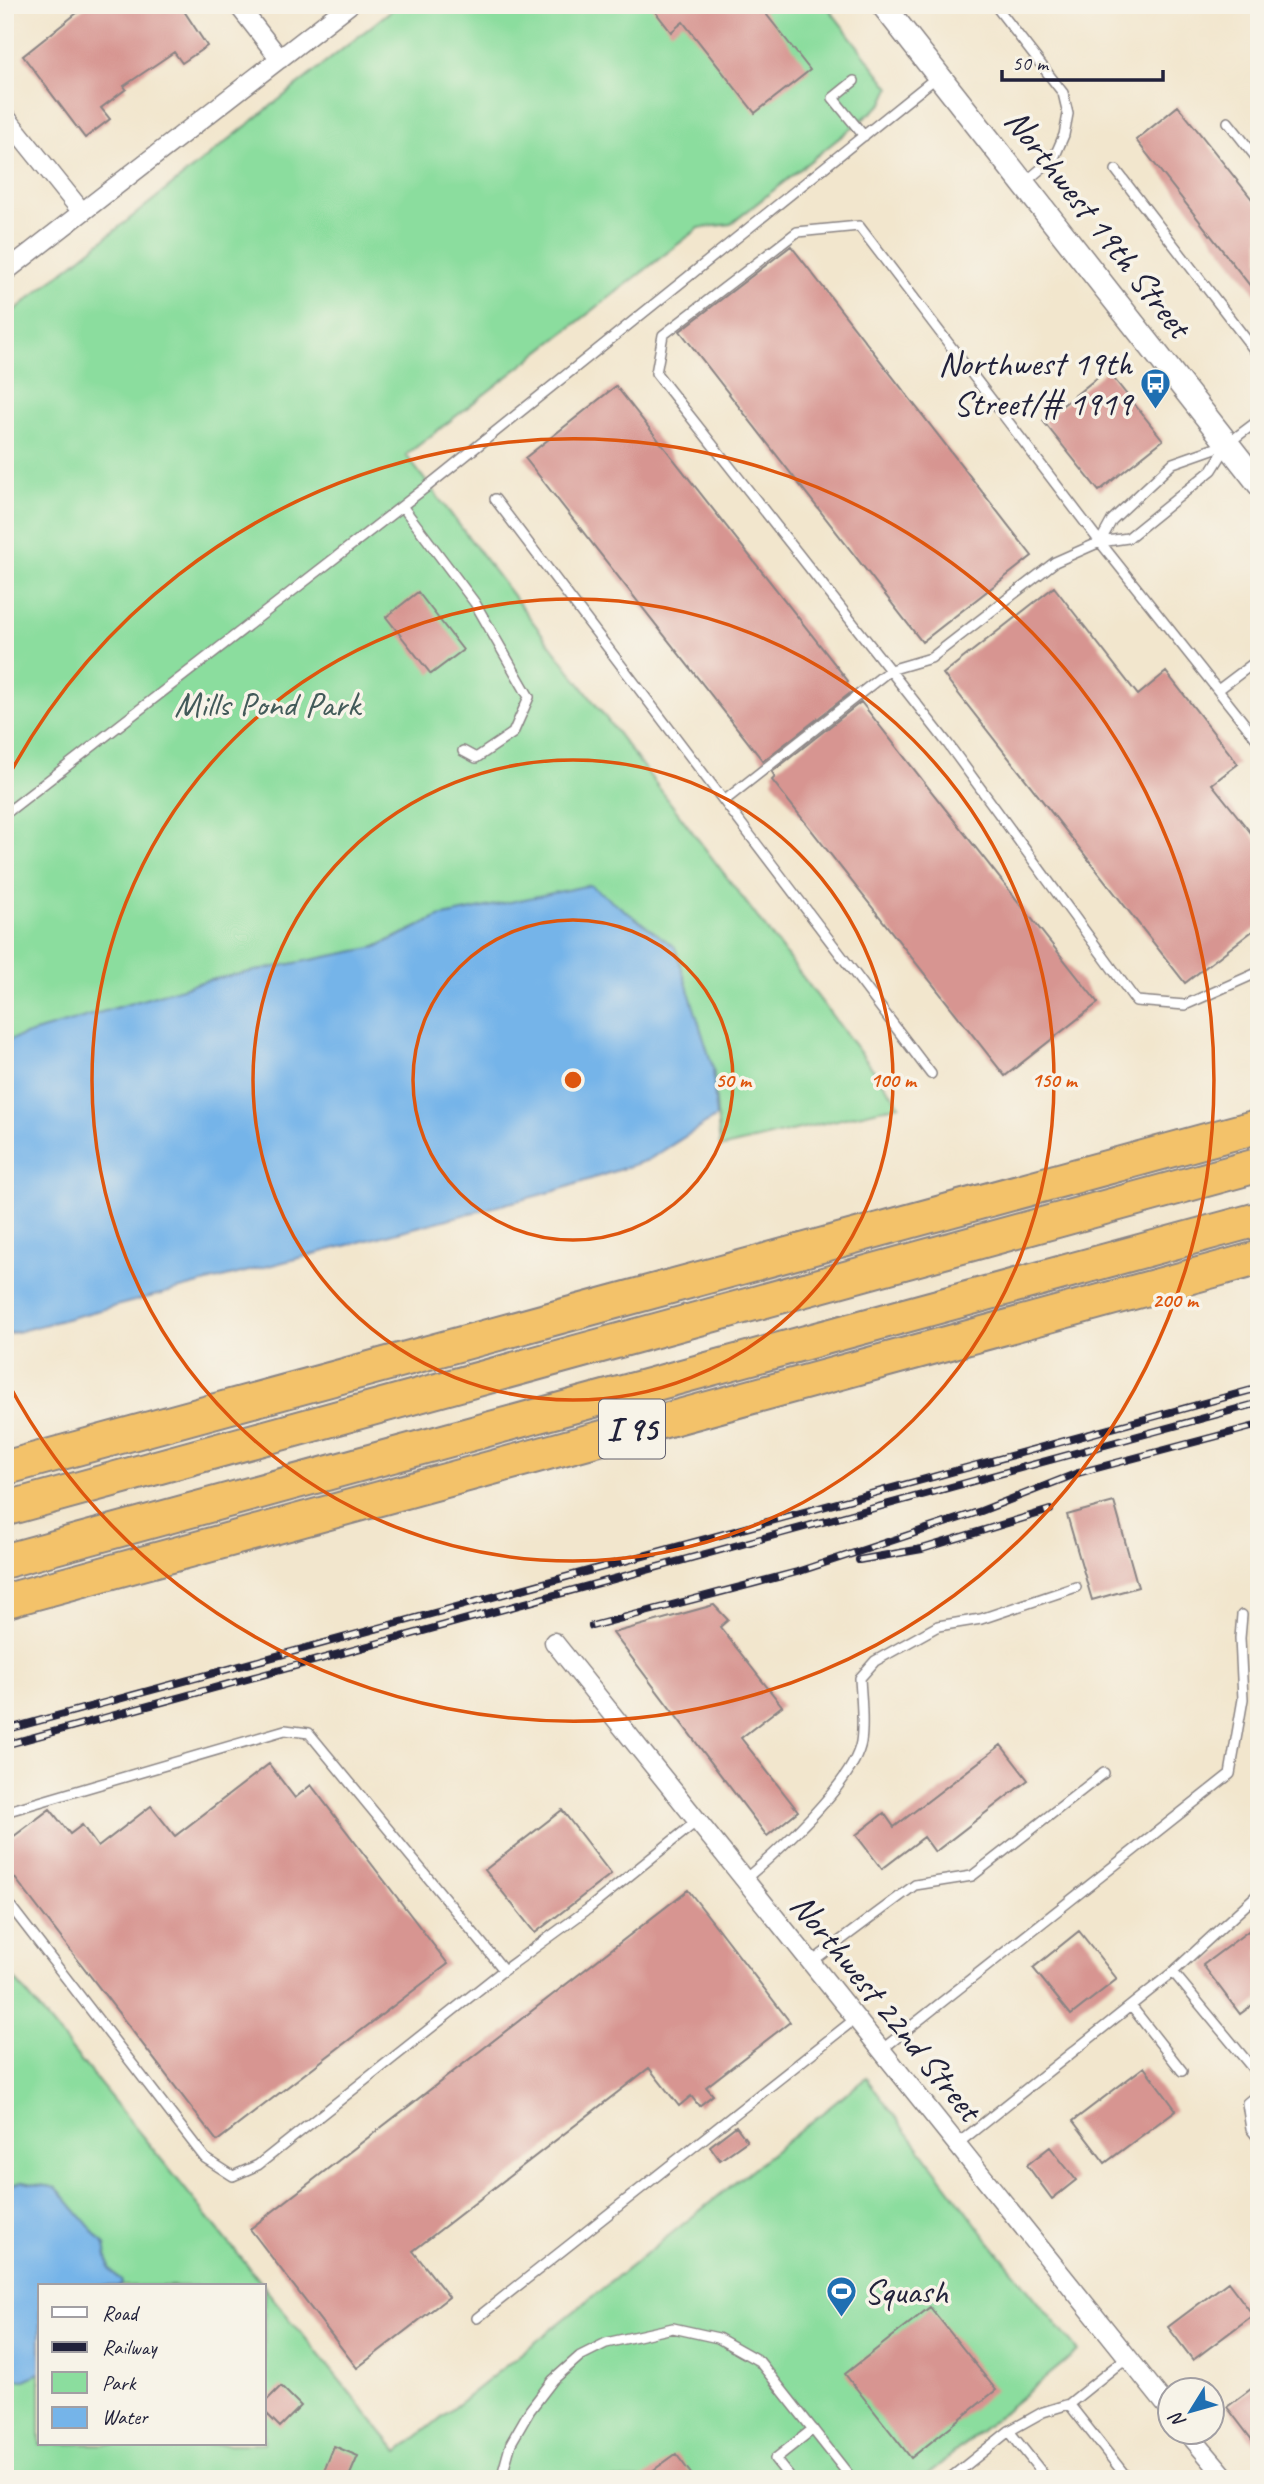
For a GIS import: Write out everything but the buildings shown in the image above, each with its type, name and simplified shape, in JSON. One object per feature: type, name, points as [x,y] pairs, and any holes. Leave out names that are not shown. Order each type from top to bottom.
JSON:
[{"type":"highway","points":[[5,1468],[1259,1126]]},
{"type":"highway","points":[[5,1509],[1259,1165]]},
{"type":"highway","points":[[5,1561],[1259,1219]]},
{"type":"highway","name":"I 95","points":[[5,1601],[1259,1258]]},
{"type":"street","points":[[238,5],[280,58]]},
{"type":"street","points":[[5,272],[349,5]]},
{"type":"street","name":"Northwest 19th Street","points":[[883,5],[1259,484]]},
{"type":"street","points":[[5,116],[82,212]]},
{"type":"street","name":"Northwest 22nd Street","points":[[554,1642],[1156,2393]]},
{"type":"street","points":[[1200,2446],[1227,2479]]},
{"type":"lane","points":[[995,5],[1063,93],[1068,114],[1064,135],[1054,158],[1022,184]]},
{"type":"lane","points":[[5,814],[402,506],[938,76]]},
{"type":"lane","points":[[854,80],[833,98],[864,136]]},
{"type":"lane","points":[[1228,122],[1259,161]]},
{"type":"lane","points":[[1116,170],[1259,356]]},
{"type":"lane","points":[[1259,742],[1100,542],[859,226],[797,232],[663,335],[656,373],[948,744],[1136,1001],[1185,1005],[1259,972]]},
{"type":"lane","points":[[1100,542],[1112,520],[1172,463],[1227,444],[1259,420]]},
{"type":"lane","points":[[724,801],[890,670],[931,658],[1055,562],[1100,542],[1128,538],[1212,470],[1227,444]]},
{"type":"lane","points":[[495,499],[931,1074]]},
{"type":"lane","points":[[402,506],[475,603],[529,697],[513,733],[476,758],[463,751]]},
{"type":"lane","points":[[1219,690],[1259,659]]},
{"type":"lane","points":[[744,1880],[772,1856],[824,1801],[855,1762],[861,1741],[860,1678],[875,1661],[938,1626],[981,1619],[1076,1587]]},
{"type":"lane","points":[[880,2051],[1230,1774],[1243,1699],[1240,1638],[1242,1615]]},
{"type":"lane","points":[[5,1812],[285,1730],[309,1733],[504,1970]]},
{"type":"lane","points":[[810,1963],[915,1885],[972,1876],[1104,1773]]},
{"type":"lane","points":[[5,1899],[205,2158],[233,2176],[258,2165],[697,1821]]},
{"type":"lane","points":[[956,2146],[1173,1972],[1259,1893]]},
{"type":"lane","points":[[1173,1972],[1259,2076]]},
{"type":"lane","points":[[1131,2006],[1182,2071]]},
{"type":"lane","points":[[477,2318],[855,2019]]},
{"type":"lane","points":[[1259,2093],[1247,2103],[1251,2129],[1259,2139]]},
{"type":"lane","points":[[501,2479],[511,2443],[530,2410],[553,2379],[580,2356],[606,2343],[673,2328],[718,2338],[759,2361],[852,2479]]},
{"type":"lane","points":[[949,2479],[1009,2431],[1043,2412],[1069,2403],[1126,2358]]},
{"type":"lane","points":[[1069,2403],[1128,2479]]},
{"type":"lane","points":[[791,2479],[775,2459],[813,2429]]},
{"type":"lane","points":[[1009,2431],[1047,2479]]},
{"type":"green space","name":"Mills Pond Park","points":[[398,5],[826,5],[890,88],[883,103],[731,224],[699,228],[406,455],[900,1105],[720,1148],[713,1068],[439,917],[376,947],[5,1049],[5,318]]},
{"type":"green space","points":[[5,1967],[262,2284],[38,2284],[38,2446],[266,2446],[266,2289],[398,2452],[866,2078],[989,2241],[1078,2351],[922,2479],[5,2479]]},
{"type":"water","points":[[590,885],[675,947],[713,1068],[716,1117],[648,1160],[555,1191],[5,1335],[5,1041],[205,981],[376,947],[439,917]]},
{"type":"water","points":[[23,2182],[57,2188],[105,2245],[109,2268],[122,2282],[38,2284],[38,2374],[25,2380],[5,2379],[5,2187]]},
{"type":"railway","points":[[5,1730],[1259,1388]]},
{"type":"railway","points":[[5,1745],[1259,1403]]},
{"type":"railway","points":[[592,1626],[797,1572],[981,1511],[1078,1473],[1259,1425]]},
{"type":"railway","points":[[859,1560],[922,1549],[1050,1510]]},
{"type":"place","name":"Northwest 19th Street/# 1919","points":[[1155,410]]},
{"type":"place","name":"Squash","points":[[841,2318]]}]
